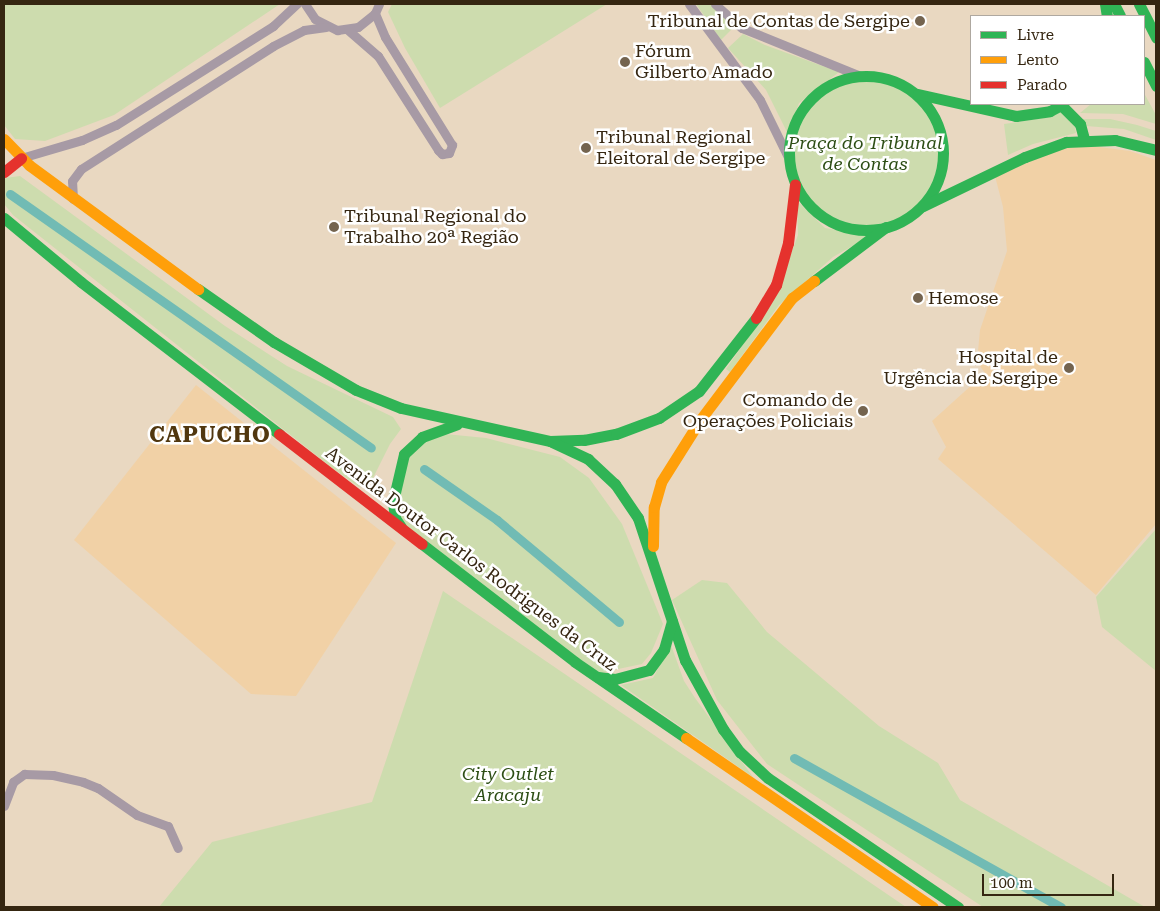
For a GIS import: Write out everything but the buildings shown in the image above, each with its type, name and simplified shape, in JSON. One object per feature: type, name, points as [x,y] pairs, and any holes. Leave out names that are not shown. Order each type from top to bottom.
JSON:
[{"type":"main road","points":[[1145,16],[1156,38]]},
{"type":"main road","points":[[1145,64],[1156,86]]},
{"type":"main road","points":[[887,227],[859,230],[828,220],[805,201],[795,184],[788,157],[792,128],[806,104],[833,82],[860,76],[886,78],[917,94],[996,114],[1016,116],[1036,114],[1059,105]]},
{"type":"main road","points":[[917,94],[932,112],[942,136],[943,154],[941,172],[932,192],[921,207]]},
{"type":"main road","points":[[1063,105],[1080,124],[1084,139]]},
{"type":"main road","points":[[4,139],[21,158],[73,199],[274,342],[356,390],[401,408],[460,423],[550,441],[584,440],[616,434],[659,418],[699,391],[716,373],[761,312],[776,285],[788,243],[795,184]]},
{"type":"main road","points":[[653,556],[654,507],[661,482],[730,381],[792,298],[887,227],[904,220],[921,207],[1045,148],[1084,139],[1115,140],[1156,150]]},
{"type":"main road","points":[[4,172],[21,158]]},
{"type":"main road","name":"Avenida Doutor Carlos Rodrigues da Cruz","points":[[4,218],[81,282],[596,677],[933,907]]},
{"type":"main road","points":[[716,373],[730,381]]},
{"type":"main road","points":[[403,530],[395,518],[393,501],[397,473],[404,454],[422,437],[460,423]]},
{"type":"main road","points":[[550,441],[588,459],[615,484],[638,518],[653,556],[685,660],[723,729],[740,752],[768,778],[958,907]]},
{"type":"main road","points":[[596,677],[615,679],[649,670],[664,649],[672,619]]},
{"type":"street","points":[[21,158],[82,140],[116,125],[273,26],[297,4]]},
{"type":"street","points":[[305,4],[315,19],[326,27]]},
{"type":"street","points":[[73,199],[72,181],[81,169],[273,46],[304,30],[326,27],[348,30],[358,27],[375,13],[379,4]]},
{"type":"street","points":[[689,4],[760,100],[788,157]]},
{"type":"street","points":[[716,4],[742,28],[860,76]]},
{"type":"street","points":[[348,30],[378,56],[438,150],[442,154],[449,153],[452,145],[384,37],[375,13]]},
{"type":"street","points":[[4,806],[13,782],[24,774],[53,775],[83,782],[98,788],[128,811],[168,826],[178,848]]},
{"type":"shaded area","name":"Hospital de Urgência de Sergipe","points":[[1084,145],[1130,151],[1156,160],[1156,524],[1096,595],[938,459],[946,447],[932,421],[985,373],[977,362],[980,330],[1007,251],[1003,207],[995,176],[1046,152]]},
{"type":"shaded area","points":[[196,385],[396,543],[296,696],[251,694],[74,540]]},
{"type":"green space","points":[[4,4],[280,4],[114,115],[45,141],[15,139],[4,125]]},
{"type":"green space","points":[[392,4],[607,4],[440,108],[405,48],[388,12]]},
{"type":"green space","points":[[696,4],[710,4],[735,26],[721,40]]},
{"type":"green space","points":[[743,34],[765,45],[839,72],[799,103],[788,134],[766,90],[728,48]]},
{"type":"green space","name":"Praça do Tribunal de Contas","points":[[866,76],[895,82],[909,89],[920,99],[930,110],[937,124],[943,153],[937,182],[930,196],[920,207],[909,217],[895,224],[866,230],[837,224],[823,217],[812,207],[802,196],[795,182],[789,153],[795,124],[802,110],[812,99],[823,89],[837,82]]},
{"type":"green space","points":[[1145,95],[1156,115],[1156,124],[1123,114],[1080,113],[1090,105],[1145,105]]},
{"type":"green space","points":[[1063,111],[1074,121],[1076,133],[1033,144],[1008,155],[1004,124],[1051,117]]},
{"type":"green space","points":[[1083,119],[1110,119],[1137,125],[1156,131],[1156,140],[1124,129],[1086,126]]},
{"type":"green space","points":[[20,176],[225,326],[287,366],[393,417],[401,429],[390,444],[372,480],[359,487],[331,467],[13,215],[4,204],[5,178]]},
{"type":"green space","points":[[797,201],[825,228],[870,236],[833,257],[779,305],[730,372],[726,369],[757,325],[780,284],[798,235]]},
{"type":"green space","points":[[435,433],[486,438],[560,457],[589,478],[622,524],[663,624],[651,653],[642,664],[599,673],[401,528],[392,491],[399,460]]},
{"type":"green space","points":[[1156,529],[1156,671],[1102,627],[1096,597]]},
{"type":"green space","points":[[702,580],[727,583],[767,632],[879,726],[938,763],[960,800],[1145,907],[983,907],[767,764],[717,700],[672,600]]},
{"type":"green space","name":"City Outlet Aracaju","points":[[443,591],[906,907],[159,907],[212,842],[372,802]]},
{"type":"green space","points":[[671,645],[684,681],[753,777],[621,685],[653,678]]},
{"type":"waterway","points":[[10,194],[371,448]]},
{"type":"waterway","points":[[424,469],[497,520],[619,622]]},
{"type":"waterway","points":[[794,758],[1061,907]]},
{"type":"traffic: fast","points":[[1105,4],[1107,15]]},
{"type":"traffic: fast","points":[[1114,4],[1120,15]]},
{"type":"traffic: fast","points":[[1139,4],[1144,15]]},
{"type":"traffic: fast","points":[[1145,16],[1156,38]]},
{"type":"traffic: fast","points":[[1145,64],[1156,86]]},
{"type":"traffic: fast","points":[[866,76],[881,77],[896,82],[921,98],[937,123],[942,138],[943,153],[942,168],[937,183],[921,208],[896,224],[881,229],[866,230],[851,229],[836,224],[811,208],[795,183],[790,168],[789,153],[790,138],[795,123],[811,98],[836,82],[851,77],[866,76]]},
{"type":"traffic: fast","points":[[918,94],[1016,116],[1050,111],[1061,105]]},
{"type":"traffic: fast","points":[[1061,105],[1080,124],[1084,139]]},
{"type":"traffic: fast","points":[[923,206],[1025,157],[1066,142],[1115,140],[1156,150]]},
{"type":"traffic: fast","points":[[4,218],[81,282],[279,434]]},
{"type":"traffic: fast","points":[[814,281],[886,227]]},
{"type":"traffic: fast","points":[[198,289],[274,342],[356,390],[401,408],[550,441],[584,440],[616,434],[659,418],[699,391],[756,318]]},
{"type":"traffic: fast","points":[[401,527],[395,518],[393,501],[404,454],[422,437],[457,424]]},
{"type":"traffic: fast","points":[[552,442],[588,459],[615,484],[638,518],[685,660],[723,729],[740,752],[768,778],[958,907]]},
{"type":"traffic: fast","points":[[422,544],[575,662],[686,738]]},
{"type":"traffic: fast","points":[[598,677],[615,679],[649,670],[664,649],[672,621]]},
{"type":"traffic: slow","points":[[4,139],[29,165],[198,289]]},
{"type":"traffic: slow","points":[[653,546],[654,507],[661,482],[700,420],[792,298],[814,281]]},
{"type":"traffic: slow","points":[[686,738],[933,907]]},
{"type":"traffic: jam","points":[[4,172],[21,158]]},
{"type":"traffic: jam","points":[[756,318],[776,285],[788,243],[795,184]]},
{"type":"traffic: jam","points":[[279,434],[422,544]]},
{"type":"place","name":"Tribunal de Contas de Sergipe","points":[[920,21]]},
{"type":"place","name":"Fórum Gilberto Amado","points":[[625,62]]},
{"type":"place","name":"Tribunal Regional Eleitoral de Sergipe","points":[[586,148]]},
{"type":"place","name":"Tribunal Regional do Trabalho 20ª Região","points":[[334,227]]},
{"type":"place","name":"Hemose","points":[[918,298]]},
{"type":"place","name":"Hospital de Urgência de Sergipe","points":[[1069,368]]},
{"type":"place","name":"Comando de Operações Policiais","points":[[863,411]]},
{"type":"district","name":"CAPUCHO","points":[[210,435]]}]
